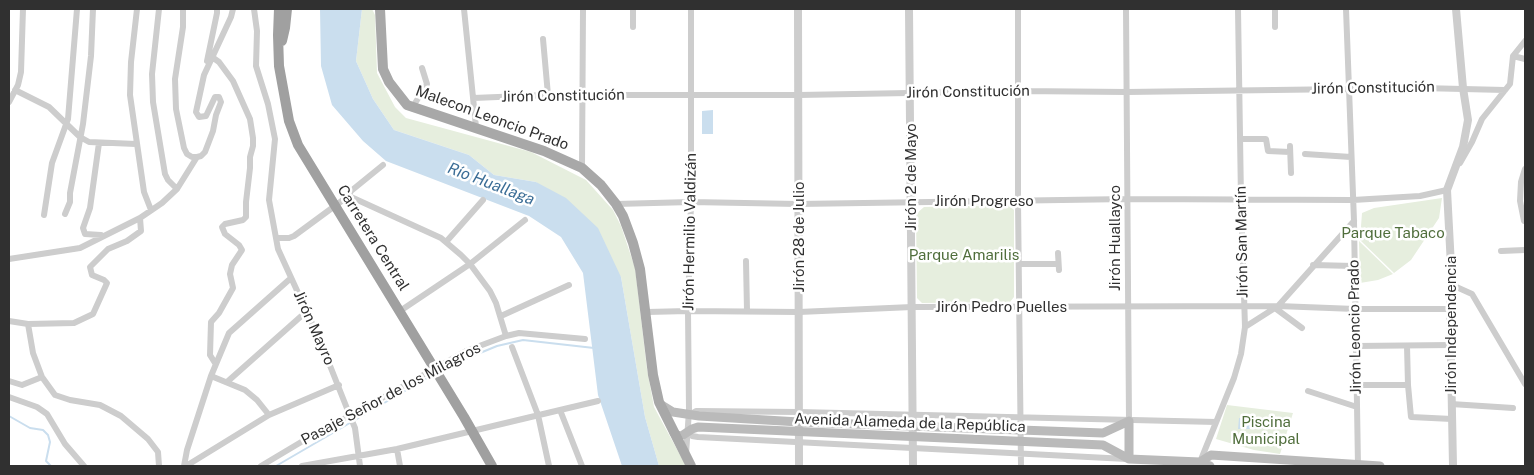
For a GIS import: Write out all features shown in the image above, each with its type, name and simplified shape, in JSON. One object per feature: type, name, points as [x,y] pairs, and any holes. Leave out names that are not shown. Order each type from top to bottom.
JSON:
[{"type":"highway","name":"Carretera Central","points":[[285,10],[285,28],[278,57],[290,122],[298,145],[442,380],[492,466]]},
{"type":"main road","name":"Malecon Leoncio Prado","points":[[379,10],[382,69],[403,101],[412,108],[544,151],[582,168],[601,184],[616,204],[623,216],[638,258],[646,312],[652,375],[660,404],[692,466]]},
{"type":"main road","name":"Avenida Alameda de la República","points":[[660,404],[668,410],[689,415],[799,417],[912,426],[1103,433],[1129,421]]},
{"type":"main road","name":"Jirón Huallayco","points":[[1129,421],[1129,463]]},
{"type":"main road","name":"Avenida Alameda de la República","points":[[674,432],[679,436],[698,427],[1103,445],[1129,463],[1200,464]]},
{"type":"main road","points":[[1200,464],[1211,455],[1380,466]]},
{"type":"main road","points":[[1200,464],[1210,466]]},
{"type":"street","points":[[9,102],[21,72],[23,9]]},
{"type":"street","points":[[44,216],[52,163],[56,148],[67,124],[77,9]]},
{"type":"street","points":[[64,214],[70,202],[83,124],[91,56],[93,9]]},
{"type":"street","points":[[137,9],[131,62],[130,95],[144,192],[151,210]]},
{"type":"street","points":[[159,9],[152,74],[154,102],[165,174],[177,189]]},
{"type":"street","points":[[183,9],[183,27],[175,80],[176,109],[184,148],[187,154],[192,157],[201,156],[205,152],[214,131],[216,115],[221,102],[219,97],[215,97],[206,116],[202,118],[196,115],[217,9]]},
{"type":"street","points":[[204,75],[233,9]]},
{"type":"street","name":"Jirón Mayro","points":[[254,9],[257,31],[256,66],[275,132],[269,200],[278,249],[339,385],[355,428],[359,455]]},
{"type":"street","points":[[464,9],[476,128]]},
{"type":"street","points":[[582,168],[583,9]]},
{"type":"street","points":[[633,9],[633,27]]},
{"type":"street","name":"Jirón Hermilio Valdizán","points":[[686,455],[689,415],[688,311],[691,202],[691,9]]},
{"type":"street","name":"Jirón 28 de Julio","points":[[798,9],[799,466]]},
{"type":"street","name":"Jirón 2 de Mayo","points":[[909,9],[913,466]]},
{"type":"street","points":[[1018,9],[1021,466]]},
{"type":"street","name":"Jirón Huallayco","points":[[1126,9],[1129,421]]},
{"type":"street","name":"Jirón San Martín","points":[[1200,464],[1234,378],[1241,354],[1245,327],[1243,306],[1238,9]]},
{"type":"street","points":[[1275,9],[1275,27]]},
{"type":"street","name":"Jirón Leoncio Prado","points":[[1346,9],[1354,221],[1358,466]]},
{"type":"street","name":"Jirón Independencia","points":[[1453,466],[1450,309],[1452,285],[1447,190],[1463,147],[1468,120],[1463,88],[1456,9]]},
{"type":"street","points":[[543,39],[548,95]]},
{"type":"street","points":[[1454,173],[1472,142],[1482,119],[1510,84],[1513,56],[1525,41]]},
{"type":"street","points":[[1513,56],[1525,59]]},
{"type":"street","points":[[212,57],[220,62],[233,81],[250,119],[253,138],[246,217],[243,220],[224,224],[222,227],[225,234],[239,245],[242,250],[232,265],[230,274],[234,288],[219,313],[211,322],[210,355],[215,363]]},
{"type":"street","points":[[412,108],[427,84],[422,68]]},
{"type":"street","name":"Jirón Constitución","points":[[473,98],[548,95],[799,95],[1239,89],[1463,88],[1505,90]]},
{"type":"street","points":[[15,90],[49,107],[80,137],[89,142],[136,144]]},
{"type":"street","points":[[1240,139],[1266,138],[1268,151],[1290,149],[1290,173]]},
{"type":"street","points":[[99,142],[90,208],[83,228],[86,234],[105,235]]},
{"type":"street","points":[[1305,154],[1351,157]]},
{"type":"street","points":[[9,259],[72,251],[140,218],[162,203],[177,189],[197,157]]},
{"type":"street","points":[[276,238],[294,236],[336,206],[383,165]]},
{"type":"street","points":[[1524,221],[1520,201],[1521,182],[1525,169]]},
{"type":"street","name":"Jirón Progreso","points":[[616,204],[691,202],[798,204],[1128,199],[1353,200],[1420,196],[1447,190]]},
{"type":"street","points":[[347,197],[351,197],[446,242],[470,264],[490,291],[501,316],[506,336]]},
{"type":"street","points":[[446,242],[483,200]]},
{"type":"street","points":[[9,320],[28,324],[74,323],[94,314],[107,283],[92,275],[90,267],[108,249],[127,241],[141,232],[140,218]]},
{"type":"street","points":[[400,311],[470,264],[525,220]]},
{"type":"street","points":[[1245,327],[1276,307],[1354,221]]},
{"type":"street","points":[[1501,251],[1525,250]]},
{"type":"street","points":[[1019,264],[1059,267],[1058,252]]},
{"type":"street","points":[[746,261],[747,312]]},
{"type":"street","points":[[1313,265],[1354,266]]},
{"type":"street","points":[[185,466],[187,450],[215,363],[232,330],[291,278]]},
{"type":"street","points":[[1452,285],[1472,294],[1525,384]]},
{"type":"street","points":[[501,316],[569,286]]},
{"type":"street","name":"Jirón Pedro Puelles","points":[[646,312],[799,312],[912,307],[1129,306],[1450,309]]},
{"type":"street","points":[[1276,307],[1302,328]]},
{"type":"street","points":[[227,382],[307,311]]},
{"type":"street","points":[[28,324],[33,353],[42,377],[55,395],[70,400],[100,404],[121,416],[148,439],[158,452],[159,466]]},
{"type":"street","name":"Pasaje Señor de los Milagros","points":[[261,466],[328,426],[351,417],[466,351],[519,333],[585,339]]},
{"type":"street","points":[[1356,346],[1451,345]]},
{"type":"street","points":[[1407,346],[1411,417],[1452,419]]},
{"type":"street","points":[[512,347],[538,415],[549,466]]},
{"type":"street","points":[[211,376],[245,390],[258,400],[269,415]]},
{"type":"street","points":[[9,381],[22,385],[42,377]]},
{"type":"street","points":[[185,466],[269,415],[339,385]]},
{"type":"street","points":[[1356,385],[1408,385]]},
{"type":"street","points":[[1308,391],[1357,407]]},
{"type":"street","points":[[9,396],[37,407],[47,414],[65,444],[84,466]]},
{"type":"street","points":[[302,466],[397,449],[598,401]]},
{"type":"street","points":[[1452,404],[1514,408]]},
{"type":"street","points":[[560,410],[582,466]]},
{"type":"street","name":"Avenida Alameda de la República","points":[[799,417],[912,415],[1216,422]]},
{"type":"street","name":"Avenida Alameda de la República","points":[[688,432],[692,436],[698,437],[1021,454],[1129,463]]},
{"type":"street","points":[[397,449],[400,466]]},
{"type":"street","points":[[359,455],[360,466]]},
{"type":"green space","points":[[362,9],[372,9],[375,15],[377,73],[395,107],[406,118],[531,152],[586,180],[613,210],[621,226],[635,268],[647,369],[654,407],[686,466],[659,466],[645,417],[621,277],[536,182],[494,175],[469,155],[394,130],[373,99],[356,61]]},
{"type":"green space","name":"Parque Tabaco","points":[[1442,198],[1439,218],[1411,260],[1394,273],[1360,240],[1362,213],[1374,208]]},
{"type":"green space","name":"Parque Amarilis","points":[[1009,205],[1014,210],[1014,297],[1010,302],[922,303],[917,298],[916,214],[924,207]]},
{"type":"green space","points":[[1359,241],[1393,274],[1378,280],[1360,283]]},
{"type":"green space","name":"Piscina Municipal","points":[[1227,405],[1293,413],[1280,454],[1254,450],[1216,439]]},
{"type":"water","name":"Río Huallaga","points":[[320,9],[362,9],[356,61],[373,99],[394,130],[469,155],[494,175],[536,182],[566,198],[598,228],[621,277],[645,417],[659,466],[622,466],[598,395],[583,273],[561,237],[529,216],[386,161],[363,141],[332,105],[321,66]]},
{"type":"water","points":[[713,110],[713,134],[702,134],[702,111]]},
{"type":"water","points":[[1239,418],[1262,419],[1264,425],[1261,429],[1238,429]]},
{"type":"waterway","points":[[440,371],[497,346],[523,340],[594,348]]},
{"type":"waterway","points":[[276,466],[434,374]]},
{"type":"waterway","points":[[9,416],[30,428],[43,430],[48,435],[50,442],[46,461],[51,466]]}]
